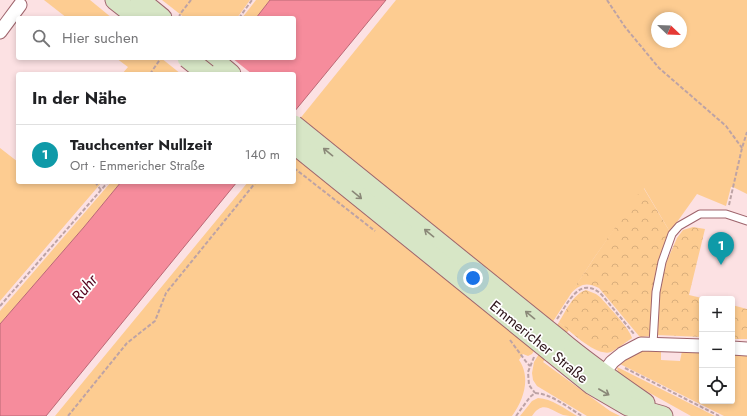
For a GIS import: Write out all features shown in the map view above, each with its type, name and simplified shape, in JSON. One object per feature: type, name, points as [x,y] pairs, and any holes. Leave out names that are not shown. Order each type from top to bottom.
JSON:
[{"type":"main road","points":[[115,0],[135,16]]},
{"type":"main road","points":[[140,0],[160,16]]},
{"type":"main road","points":[[190,60],[204,72]]},
{"type":"main road","points":[[214,60],[229,72]]},
{"type":"main road","name":"Emmericher Straße","points":[[296,127],[550,343],[592,385],[628,406],[664,416]]},
{"type":"main road","name":"Emmericher Straße","points":[[296,146],[550,343],[575,352],[608,368],[664,416]]},
{"type":"street","points":[[0,32],[20,5]]},
{"type":"street","points":[[608,368],[622,354],[647,344],[699,346]]},
{"type":"street","points":[[735,348],[747,349]]},
{"type":"lane","points":[[647,344],[662,262],[672,234],[679,226],[700,214],[726,214],[747,221]]},
{"type":"path","points":[[180,16],[191,0]]},
{"type":"path","points":[[240,16],[252,0]]},
{"type":"path","points":[[607,0],[625,27],[659,68],[726,126],[742,148]]},
{"type":"path","points":[[151,72],[160,60]]},
{"type":"path","points":[[726,214],[747,132]]},
{"type":"path","points":[[96,184],[101,190]]},
{"type":"path","points":[[0,306],[106,184]]},
{"type":"path","points":[[68,416],[127,343],[155,321],[166,293],[254,184]]},
{"type":"path","points":[[534,393],[529,384],[528,372],[532,359],[550,343],[574,294],[579,289],[586,287],[598,291],[630,329],[647,344]]},
{"type":"path","points":[[507,336],[530,366]]},
{"type":"path","points":[[608,368],[719,416]]},
{"type":"path","points":[[516,416],[534,393],[542,393],[549,396],[582,416]]},
{"type":"green space","points":[[44,0],[90,0],[110,16],[64,16]]},
{"type":"green space","points":[[162,0],[250,0],[238,16],[182,16]]},
{"type":"green space","points":[[256,0],[270,0],[258,16],[244,16]]},
{"type":"green space","points":[[396,0],[747,0],[747,194],[731,187],[726,206],[697,194],[670,232],[644,188],[594,258],[532,354],[528,356],[523,354],[519,360],[525,374],[525,381],[523,396],[512,416],[55,416],[246,184],[296,184],[296,124]]},
{"type":"green space","points":[[119,60],[164,60],[178,72],[124,72],[128,67]]},
{"type":"green space","points":[[0,148],[16,160],[16,184],[100,184],[0,301]]},
{"type":"green space","points":[[109,184],[119,184],[0,324],[0,311]]},
{"type":"green space","points":[[643,187],[670,232],[659,261],[652,292],[650,336],[641,337],[599,288],[591,285],[584,285],[571,293]]},
{"type":"green space","points":[[693,227],[705,229],[689,295],[699,297],[699,337],[657,335],[659,293],[666,263],[677,238],[683,230]]},
{"type":"green space","points":[[586,290],[600,297],[623,323],[632,338],[611,352],[605,353],[591,347],[576,337],[559,322],[577,295]]},
{"type":"green space","points":[[735,306],[747,309],[747,339],[735,339]]},
{"type":"green space","points":[[559,322],[569,330],[543,362],[610,411],[620,416],[587,416],[537,386],[533,380],[532,373],[534,362]]},
{"type":"green space","points":[[652,349],[661,350],[661,360],[680,361],[682,351],[699,352],[699,404],[618,363],[639,351]]},
{"type":"green space","points":[[735,353],[747,353],[747,416],[724,416],[700,404],[735,404]]},
{"type":"green space","points":[[617,367],[715,416],[691,416],[621,377],[618,373]]},
{"type":"green space","points":[[538,398],[553,402],[577,416],[563,415],[543,407],[536,411],[532,416],[520,416],[532,401]]},
{"type":"water","points":[[270,0],[386,0],[296,110],[296,72],[213,72],[222,60],[296,60],[296,16],[258,16]]},
{"type":"water","name":"Ruhr","points":[[119,184],[235,184],[46,416],[0,416],[0,324]]},
{"type":"pier","points":[[220,60],[234,60],[250,72],[210,72]]},
{"type":"place","name":"Tauchcenter Nullzeit","points":[[721,265]]}]
